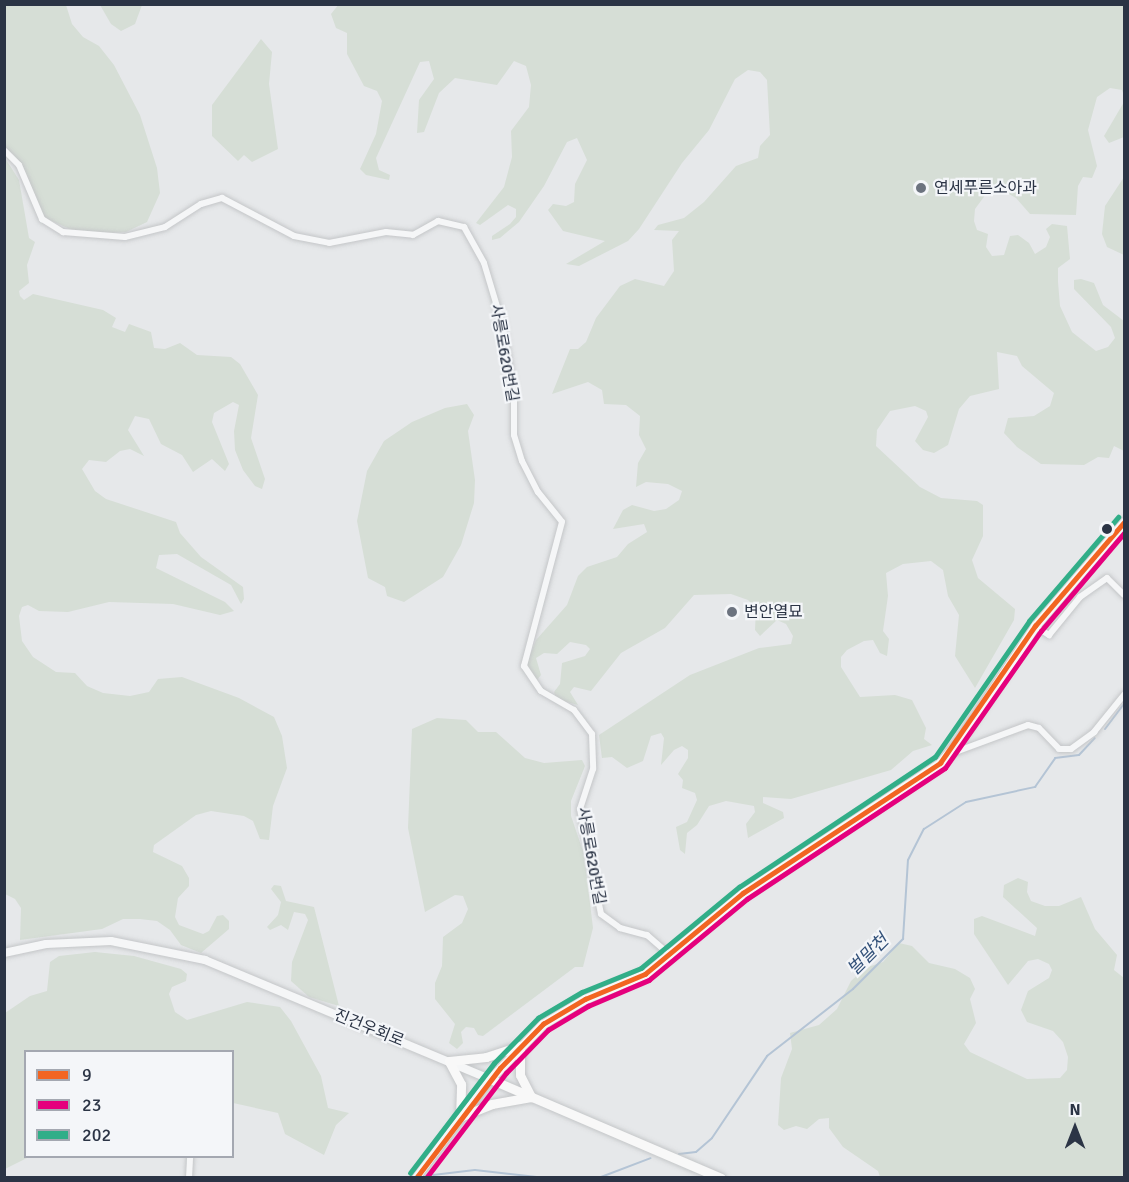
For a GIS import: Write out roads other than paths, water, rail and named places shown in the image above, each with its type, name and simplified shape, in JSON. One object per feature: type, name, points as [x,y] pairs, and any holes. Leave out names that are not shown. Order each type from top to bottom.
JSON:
[{"type":"main road","points":[[490,1079],[520,1046],[560,1013],[645,974],[672,956],[729,903],[930,772],[949,754],[1035,626],[1125,522]]},
{"type":"main road","points":[[520,1046],[520,1075],[531,1097],[492,1104],[460,1117],[461,1084],[449,1061],[486,1057],[520,1046]]},
{"type":"main road","name":"진건우회로","points":[[490,1079],[721,1178]]},
{"type":"street","name":"사릉로620번길","points":[[4,150],[19,165],[42,219],[70,234],[125,237],[165,226],[201,204],[222,198],[294,236],[329,243],[386,232],[413,235],[438,221],[464,227],[484,263],[502,323],[514,396],[514,435],[522,461],[538,492],[562,522],[524,666],[541,691],[574,710],[592,734],[593,768],[580,810],[601,914],[620,928],[647,935],[672,956]]},
{"type":"street","points":[[1035,626],[1049,634],[1080,597],[1107,578],[1125,595]]},
{"type":"street","points":[[949,754],[1028,725],[1039,728],[1059,749],[1071,749],[1094,732],[1125,695]]},
{"type":"street","name":"진건우회로","points":[[4,953],[77,940],[156,947],[224,966],[490,1079]]},
{"type":"street","points":[[416,1178],[490,1079]]},
{"type":"street","points":[[189,1178],[190,1158]]},
{"type":"waterway","name":"벌말천","points":[[1105,729],[1124,704]]},
{"type":"waterway","name":"벌말천","points":[[679,1154],[696,1152],[712,1138],[767,1056],[853,989],[903,939],[908,860],[924,829],[966,802],[1035,787],[1055,758],[1079,755],[1095,738]]},
{"type":"waterway","name":"벌말천","points":[[586,1178],[601,1177],[651,1158]]},
{"type":"waterway","name":"벌말천","points":[[433,1175],[475,1170],[546,1178]]},
{"type":"place","name":"연세푸른소아과","points":[[921,188]]},
{"type":"place","name":"변안열묘","points":[[732,612]]}]
